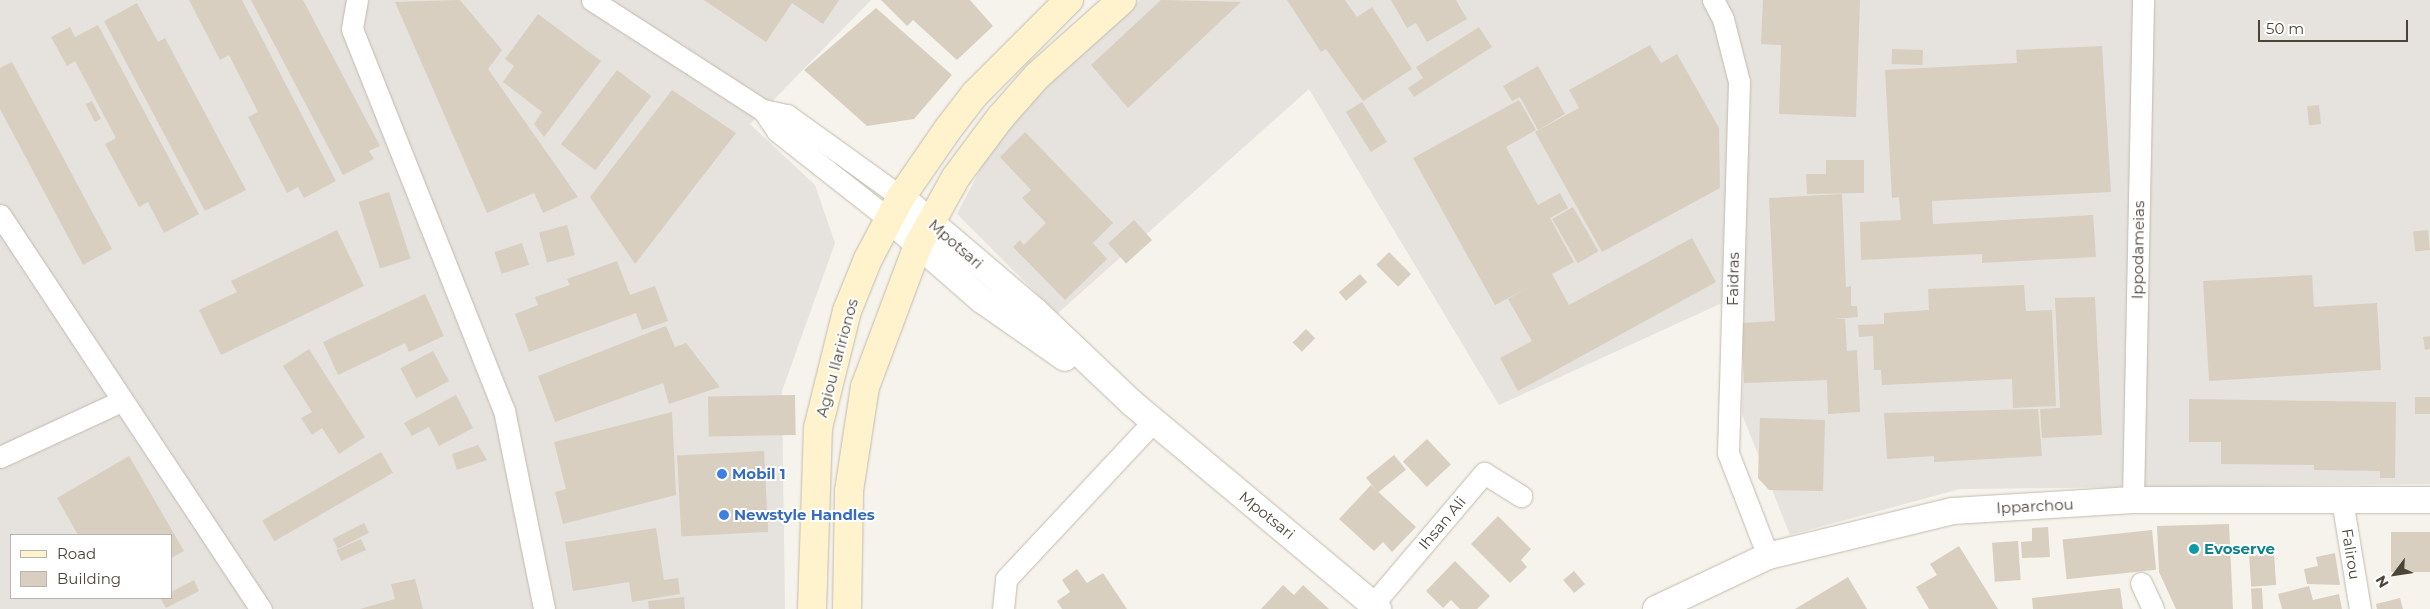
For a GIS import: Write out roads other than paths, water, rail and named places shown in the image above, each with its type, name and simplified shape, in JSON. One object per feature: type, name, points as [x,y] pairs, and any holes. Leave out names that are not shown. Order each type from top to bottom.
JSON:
[{"type":"main road","name":"Agiou Ilaririonos","points":[[812,609],[818,428],[847,311],[895,208],[975,94],[1069,0]]},
{"type":"main road","points":[[847,609],[849,491],[860,414],[883,334],[918,245],[930,221],[1000,118],[1082,34],[1122,0]]},
{"type":"street","points":[[357,0],[352,29],[504,410],[544,609]]},
{"type":"street","name":"Mpotsari","points":[[592,0],[763,110],[787,115],[895,208],[918,245],[982,300],[1132,403]]},
{"type":"street","name":"Faidras","points":[[1713,0],[1723,19],[1739,82],[1728,453],[1768,556]]},
{"type":"street","name":"Ippodameias","points":[[2133,500],[2143,0]]},
{"type":"street","name":"Mpotsari","points":[[895,208],[930,221],[1132,403],[1376,607]]},
{"type":"street","points":[[0,215],[121,401],[261,609]]},
{"type":"street","points":[[0,457],[121,401]]},
{"type":"street","points":[[1004,609],[1006,579],[1154,422]]},
{"type":"street","name":"Ihsan Ali","points":[[1376,607],[1484,473],[1520,496]]},
{"type":"street","name":"Ipparchou","points":[[1656,609],[1768,556],[1953,511],[2133,500],[2430,500]]},
{"type":"street","name":"Falirou","points":[[2342,500],[2360,609]]},
{"type":"street","points":[[2141,583],[2153,609]]},
{"type":"place","name":"Mobil 1","points":[[722,474]]},
{"type":"place","name":"Newstyle Handles","points":[[724,515]]},
{"type":"place","name":"Evoserve","points":[[2194,549]]}]
